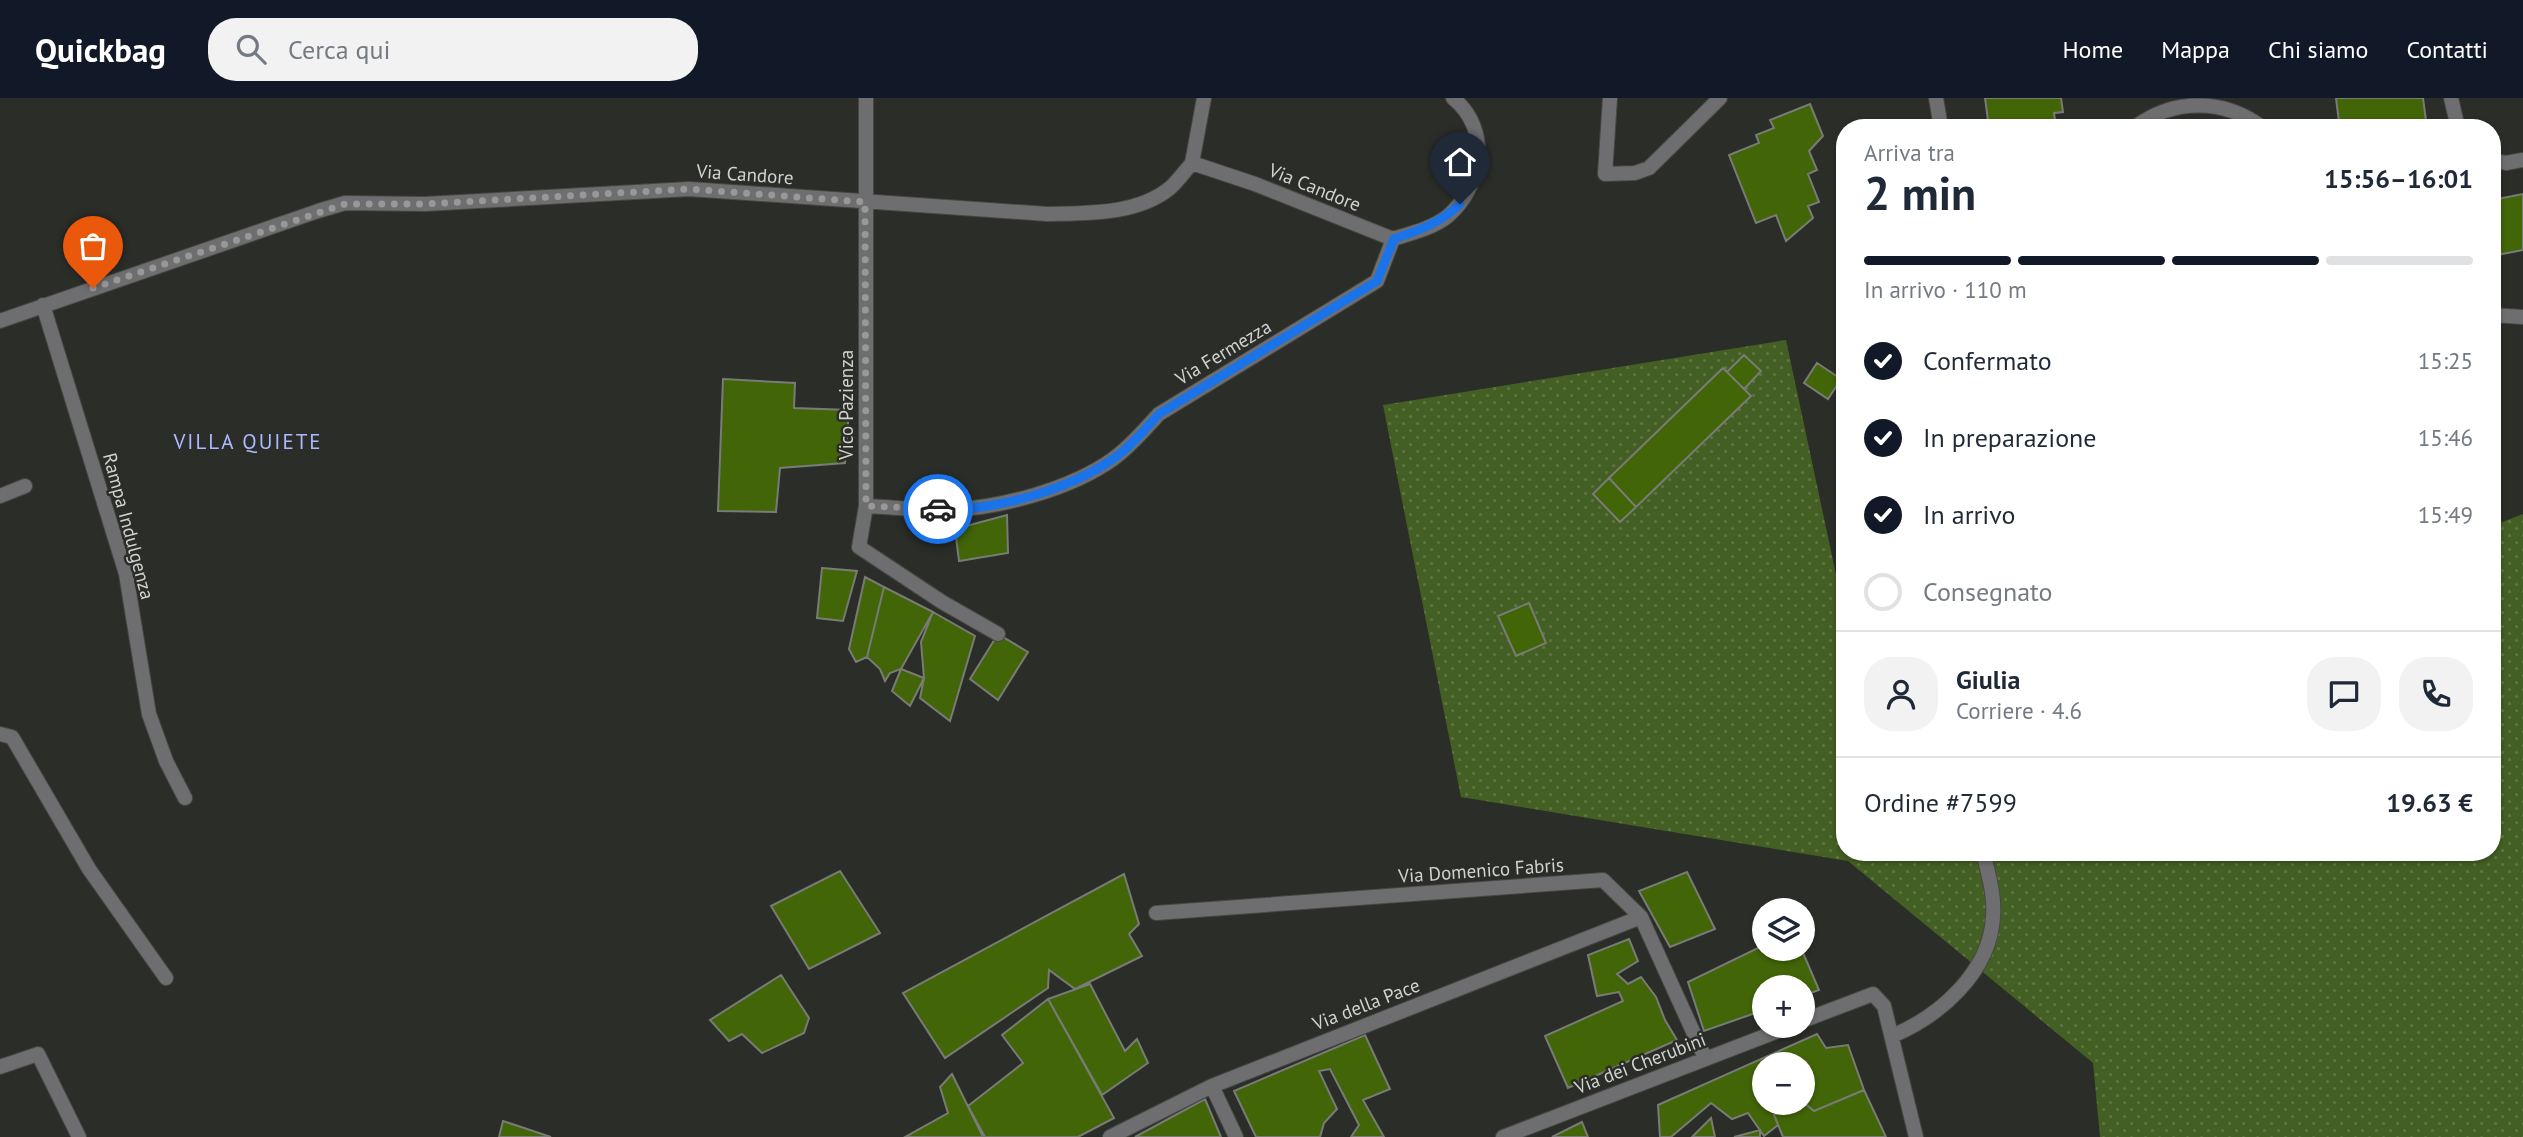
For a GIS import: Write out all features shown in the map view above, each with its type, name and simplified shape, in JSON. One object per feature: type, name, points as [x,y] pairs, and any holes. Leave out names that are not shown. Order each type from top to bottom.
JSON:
[{"type":"street","name":"Vico Pazienza","points":[[866,98],[866,506],[859,547],[942,602],[998,634]]},
{"type":"street","points":[[1192,163],[1204,98]]},
{"type":"street","points":[[1394,239],[1430,227],[1446,217],[1470,189],[1479,157],[1478,139],[1466,109],[1453,98]]},
{"type":"street","points":[[1610,98],[1605,174],[1635,173],[1649,168],[1720,98]]},
{"type":"street","points":[[1936,98],[1940,119]]},
{"type":"street","points":[[2147,119],[2162,108],[2184,100],[2209,98],[2228,103],[2253,119]]},
{"type":"street","points":[[2451,98],[2456,119]]},
{"type":"street","points":[[2501,162],[2523,160]]},
{"type":"street","name":"Via Candore","points":[[0,321],[345,204],[425,204],[689,189],[1047,215],[1120,209],[1147,201],[1170,188],[1192,163],[1255,184],[1394,239]]},
{"type":"street","name":"Via Fermezza","points":[[866,506],[951,510],[1030,496],[1079,478],[1112,460],[1133,443],[1159,414],[1377,281],[1394,239]]},
{"type":"street","name":"Rampa Indulgenza","points":[[43,305],[126,574],[149,714],[166,761],[185,798]]},
{"type":"street","points":[[2501,316],[2523,317]]},
{"type":"street","points":[[0,496],[25,486]]},
{"type":"street","points":[[0,734],[12,737],[89,869],[166,978]]},
{"type":"street","points":[[1892,1036],[1912,1028],[1950,1000],[1969,979],[1981,959],[1991,934],[1993,917],[1993,899],[1985,861]]},
{"type":"street","name":"Via Domenico Fabris","points":[[1156,913],[1603,880],[1641,917],[1705,1058]]},
{"type":"street","name":"Via della Pace","points":[[1110,1137],[1212,1086],[1641,917]]},
{"type":"street","points":[[1815,1016],[1873,995],[1884,1006],[1916,1137]]},
{"type":"street","name":"Via dei Cherubini","points":[[1503,1137],[1759,1038]]},
{"type":"street","points":[[0,1067],[38,1054],[79,1137]]},
{"type":"street","points":[[1212,1086],[1236,1137]]},
{"type":"green space","points":[[1786,340],[1836,574],[1836,859],[1461,797],[1383,405]]},
{"type":"green space","points":[[2523,514],[2523,1137],[2100,1137],[2093,1063],[1848,861],[2501,861],[2501,523]]},
{"type":"building","points":[[1985,98],[2061,98],[2063,112],[2054,113],[2055,119],[1988,119]]},
{"type":"building","points":[[2336,98],[2423,98],[2426,119],[2339,119]]},
{"type":"building","points":[[1810,104],[1823,136],[1809,151],[1817,170],[1808,174],[1819,202],[1808,206],[1813,218],[1786,241],[1776,215],[1756,223],[1729,155],[1759,143],[1756,135],[1774,128],[1770,120]]},
{"type":"building","points":[[2523,194],[2523,250],[2501,254],[2501,198]]},
{"type":"building","points":[[1744,355],[1761,371],[1744,389],[1727,372]]},
{"type":"building","points":[[1817,363],[1836,376],[1836,387],[1828,399],[1804,383]]},
{"type":"building","points":[[1723,368],[1751,396],[1636,507],[1609,478]]},
{"type":"building","points":[[723,379],[795,383],[794,408],[849,410],[845,463],[780,468],[776,512],[718,511]]},
{"type":"building","points":[[1609,478],[1636,507],[1620,522],[1593,494]]},
{"type":"building","points":[[1007,515],[1008,553],[959,561],[955,529]]},
{"type":"building","points":[[822,568],[857,571],[843,621],[817,618]]},
{"type":"building","points":[[865,577],[884,587],[867,657],[856,662],[849,649]]},
{"type":"building","points":[[884,587],[933,612],[901,669],[890,673],[885,681],[880,669],[867,657]]},
{"type":"building","points":[[1529,603],[1546,643],[1516,656],[1498,616]]},
{"type":"building","points":[[933,612],[975,636],[950,721],[920,698],[924,678],[921,642]]},
{"type":"building","points":[[998,634],[1028,652],[998,700],[970,679]]},
{"type":"building","points":[[901,669],[924,678],[910,706],[892,691]]},
{"type":"building","points":[[840,871],[880,933],[809,969],[771,906]]},
{"type":"building","points":[[1687,872],[1715,929],[1670,947],[1639,891]]},
{"type":"building","points":[[1124,874],[1139,924],[1129,934],[1142,956],[1075,989],[1049,970],[1048,988],[945,1058],[903,993]]},
{"type":"building","points":[[1629,939],[1638,961],[1617,974],[1628,984],[1641,977],[1656,997],[1677,1040],[1568,1088],[1545,1036],[1623,1001],[1619,992],[1597,996],[1588,955]]},
{"type":"building","points":[[1752,951],[1752,961],[1807,961],[1813,975],[1752,975],[1752,1014],[1704,1031],[1688,982]]},
{"type":"building","points":[[781,975],[809,1018],[804,1033],[762,1053],[742,1034],[729,1041],[710,1020]]},
{"type":"building","points":[[1090,984],[1125,1051],[1137,1039],[1148,1063],[1102,1095],[1048,999]]},
{"type":"building","points":[[1048,999],[1114,1118],[1078,1137],[985,1137],[968,1106],[1023,1063],[1002,1035]]},
{"type":"building","points":[[1817,1034],[1826,1048],[1848,1045],[1864,1090],[1815,1111],[1815,1052],[1777,1052],[1808,1038],[1815,1038]]},
{"type":"building","points":[[1365,1035],[1390,1089],[1363,1100],[1384,1137],[1351,1137],[1359,1125],[1330,1069],[1319,1071],[1337,1109],[1324,1123],[1320,1137],[1256,1137],[1234,1091]]},
{"type":"building","points":[[1752,1063],[1752,1115],[1774,1115],[1778,1125],[1764,1136],[1748,1113],[1732,1119],[1711,1103],[1671,1137],[1660,1137],[1658,1105]]},
{"type":"building","points":[[952,1074],[983,1137],[905,1137],[948,1113],[940,1087]]},
{"type":"building","points":[[1864,1090],[1886,1137],[1783,1137],[1774,1115],[1815,1115],[1815,1111]]},
{"type":"building","points":[[1205,1099],[1221,1137],[1135,1137]]},
{"type":"building","points":[[1711,1118],[1715,1137],[1692,1137]]},
{"type":"building","points":[[503,1121],[551,1137],[499,1137]]},
{"type":"building","points":[[1582,1122],[1588,1137],[1552,1137]]},
{"type":"building","points":[[1760,1130],[1760,1137],[1734,1137]]},
{"type":"way so far","points":[[93,288],[345,204],[425,204],[689,189],[865,202],[866,506],[938,509]]},
{"type":"district","name":"VILLA QUIETE","points":[[248,442]]},
{"type":"route","points":[[938,509],[951,510],[1030,496],[1079,478],[1112,460],[1133,443],[1159,414],[1377,281],[1394,239],[1430,227],[1460,204]]}]
